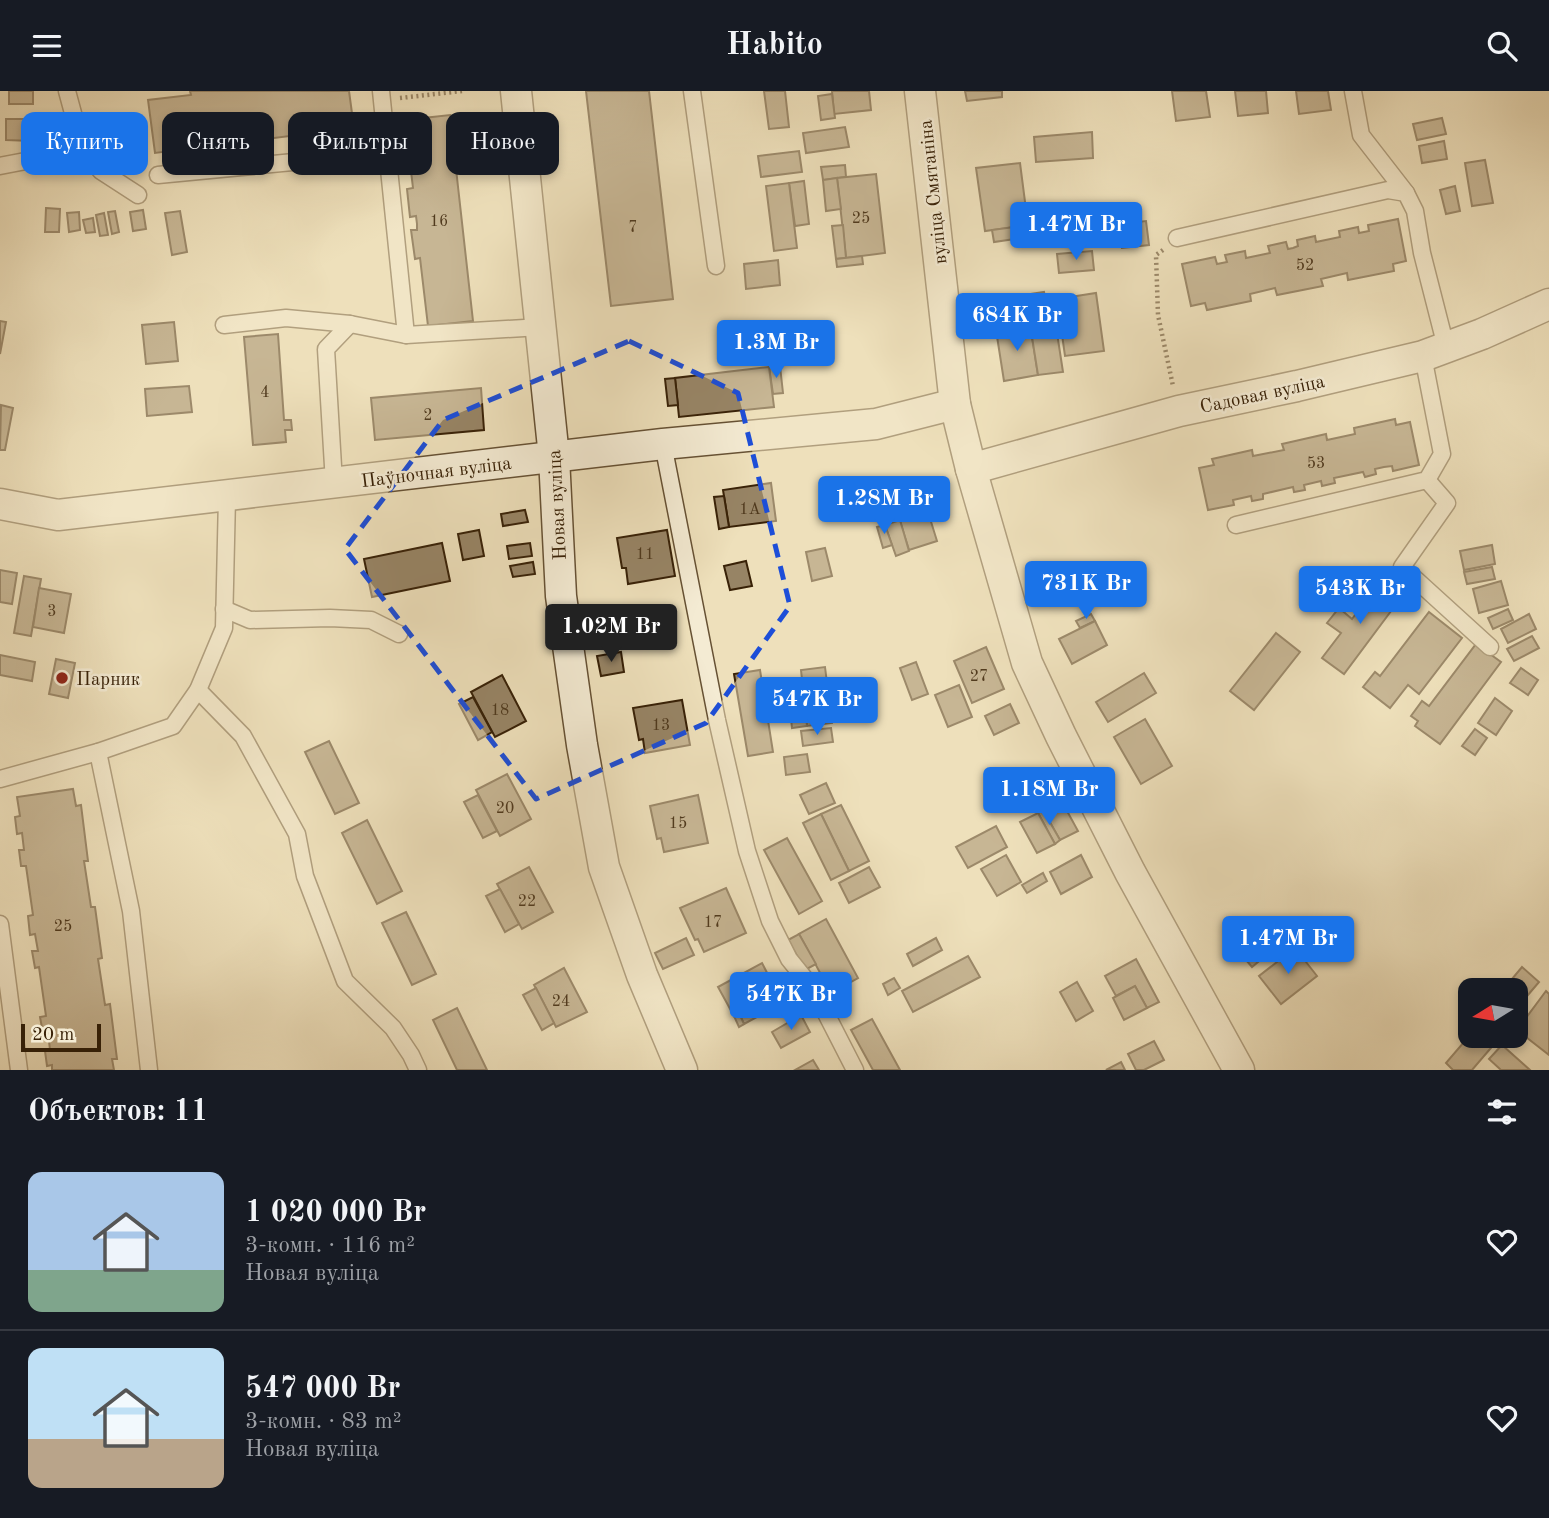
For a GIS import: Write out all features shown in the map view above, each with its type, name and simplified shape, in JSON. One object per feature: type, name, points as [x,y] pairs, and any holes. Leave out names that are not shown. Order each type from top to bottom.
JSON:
[{"type":"street","name":"Новая вуліца","points":[[516,91],[554,457],[561,596],[582,745],[604,867],[642,975],[682,1070]]},
{"type":"street","name":"вуліца Смятаніна","points":[[920,91],[955,404],[1027,663],[1130,872],[1239,1070]]},
{"type":"street","name":"Садовая вуліца","points":[[971,469],[1180,411],[1434,351],[1549,305]]},
{"type":"street","name":"Паўночная вуліца","points":[[0,504],[58,515],[663,444],[876,423],[955,404]]},
{"type":"lane","points":[[67,91],[73,112]]},
{"type":"lane","points":[[692,91],[716,266]]},
{"type":"lane","points":[[1236,525],[1427,479],[1443,454],[1434,351],[1415,211],[1406,193],[1361,135],[1353,91]]},
{"type":"lane","points":[[0,166],[21,162]]},
{"type":"lane","points":[[158,175],[288,163]]},
{"type":"lane","points":[[107,175],[138,195]]},
{"type":"lane","points":[[389,175],[406,335]]},
{"type":"lane","points":[[1177,238],[1388,190],[1406,193]]},
{"type":"lane","points":[[224,325],[286,318],[350,324],[406,335],[541,327]]},
{"type":"lane","points":[[334,483],[326,349],[350,324]]},
{"type":"lane","points":[[663,444],[717,720],[747,851],[770,921],[789,959],[814,990],[855,1070]]},
{"type":"lane","points":[[1427,479],[1447,503],[1402,567],[1490,647]]},
{"type":"lane","points":[[0,779],[98,752],[173,726],[198,690],[224,628],[227,497]]},
{"type":"lane","points":[[224,609],[250,620],[371,620],[399,634]]},
{"type":"lane","points":[[198,690],[243,736],[297,834],[305,876],[345,981],[393,1028],[418,1070]]},
{"type":"lane","points":[[98,752],[131,911],[149,1070]]},
{"type":"lane","points":[[0,924],[19,1070]]},
{"type":"path","points":[[381,95],[462,91]]},
{"type":"path","points":[[1177,238],[1156,255],[1156,276],[1158,315],[1180,411]]},
{"type":"highlighted area","points":[[629,341],[738,393],[790,606],[706,723],[536,799],[345,549],[443,420]]},
{"type":"building","points":[[9,91],[33,91],[33,104],[9,104]]},
{"type":"building","points":[[190,91],[349,91],[352,112],[288,112],[288,136],[274,138],[274,112],[162,112],[162,152],[155,153],[148,100],[191,95]]},
{"type":"building","points":[[586,91],[649,91],[673,299],[611,306]]},
{"type":"building","points":[[764,91],[785,91],[789,127],[769,129]]},
{"type":"building","points":[[832,91],[869,91],[871,110],[834,114]]},
{"type":"building","points":[[965,91],[1002,91],[1002,97],[967,101]]},
{"type":"building","points":[[1172,91],[1206,91],[1210,117],[1176,121]]},
{"type":"building","points":[[1235,91],[1266,91],[1268,113],[1238,116]]},
{"type":"building","points":[[1296,91],[1328,91],[1331,110],[1299,114]]},
{"type":"building","points":[[832,94],[835,118],[821,120],[818,96]]},
{"type":"building","points":[[446,115],[446,175],[457,175],[473,321],[428,326],[420,258],[415,259],[411,230],[417,230],[416,216],[410,217],[407,189],[413,188],[411,175],[432,175],[432,117]]},
{"type":"building","points":[[1442,118],[1446,134],[1417,140],[1413,124]]},
{"type":"building","points":[[6,119],[21,119],[21,141],[6,140]]},
{"type":"building","points":[[845,127],[849,147],[806,153],[803,133]]},
{"type":"building","points":[[1092,132],[1093,158],[1036,162],[1034,137]]},
{"type":"building","points":[[1444,141],[1447,159],[1422,163],[1419,146]]},
{"type":"building","points":[[799,151],[802,172],[761,177],[758,156]]},
{"type":"building","points":[[1485,160],[1493,203],[1472,206],[1465,163]]},
{"type":"building","points":[[1020,163],[1028,225],[985,231],[976,168]]},
{"type":"building","points":[[845,165],[846,177],[823,180],[821,167]]},
{"type":"building","points":[[876,174],[885,253],[846,258],[837,178]]},
{"type":"building","points":[[837,178],[841,209],[826,211],[823,180]]},
{"type":"building","points":[[804,181],[809,224],[795,226],[789,183]]},
{"type":"building","points":[[789,183],[797,248],[774,251],[766,186]]},
{"type":"building","points":[[1455,186],[1460,211],[1446,214],[1440,190]]},
{"type":"building","points":[[46,208],[60,209],[59,232],[45,232]]},
{"type":"building","points":[[143,210],[146,229],[133,231],[130,212]]},
{"type":"building","points":[[115,211],[119,232],[112,234],[108,212]]},
{"type":"building","points":[[180,211],[187,252],[172,255],[165,213]]},
{"type":"building","points":[[79,212],[80,230],[69,232],[67,213]]},
{"type":"building","points":[[104,213],[108,235],[100,236],[96,215]]},
{"type":"building","points":[[93,218],[95,232],[86,233],[83,220]]},
{"type":"building","points":[[1398,219],[1406,261],[1393,264],[1394,271],[1348,280],[1347,273],[1321,279],[1323,286],[1277,295],[1275,288],[1250,294],[1251,301],[1207,310],[1205,303],[1191,306],[1182,264],[1215,257],[1217,264],[1227,262],[1225,255],[1245,251],[1246,258],[1270,253],[1268,246],[1286,242],[1288,249],[1293,248],[1298,246],[1297,240],[1315,236],[1316,242],[1340,237],[1339,231],[1358,227],[1359,233],[1369,231],[1368,225]]},
{"type":"building","points":[[1146,221],[1149,245],[1122,248],[1120,224]]},
{"type":"building","points":[[843,225],[846,258],[836,259],[832,226]]},
{"type":"building","points":[[1028,225],[1029,237],[994,242],[992,230]]},
{"type":"building","points":[[1092,251],[1094,270],[1059,273],[1057,254]]},
{"type":"building","points":[[862,256],[863,264],[837,267],[836,259]]},
{"type":"building","points":[[778,260],[780,285],[746,289],[744,264]]},
{"type":"building","points":[[1044,292],[1049,321],[996,330],[991,300]]},
{"type":"building","points":[[1096,293],[1104,351],[1065,356],[1057,299]]},
{"type":"building","points":[[0,321],[6,322],[0,354]]},
{"type":"building","points":[[174,322],[178,361],[146,364],[142,325]]},
{"type":"building","points":[[1030,324],[1038,375],[1004,381],[996,330]]},
{"type":"building","points":[[1057,333],[1063,372],[1038,375],[1032,337]]},
{"type":"building","points":[[278,334],[284,420],[291,420],[292,430],[285,430],[286,442],[253,445],[244,337]]},
{"type":"building","points":[[780,366],[783,393],[773,394],[769,367]]},
{"type":"building","points":[[769,367],[774,407],[679,417],[675,378]]},
{"type":"building","points":[[675,378],[678,405],[668,406],[665,379]]},
{"type":"building","points":[[189,386],[192,412],[147,416],[145,389]]},
{"type":"building","points":[[481,388],[484,430],[375,440],[371,398]]},
{"type":"building","points":[[1,405],[13,408],[5,450],[0,450]]},
{"type":"building","points":[[1395,419],[1396,425],[1410,422],[1419,465],[1393,471],[1392,466],[1384,467],[1375,469],[1376,474],[1365,477],[1363,472],[1334,478],[1335,483],[1322,486],[1321,481],[1304,485],[1305,490],[1294,492],[1293,487],[1263,494],[1263,499],[1252,501],[1251,496],[1233,500],[1234,505],[1208,510],[1199,468],[1214,465],[1212,459],[1252,450],[1253,456],[1284,450],[1282,444],[1326,434],[1327,440],[1355,434],[1354,428]]},
{"type":"building","points":[[771,483],[776,521],[729,527],[723,490]]},
{"type":"building","points":[[724,496],[729,527],[719,529],[714,497]]},
{"type":"building","points":[[525,510],[528,522],[503,526],[501,514]]},
{"type":"building","points":[[928,512],[937,541],[909,550],[900,521]]},
{"type":"building","points":[[900,520],[909,551],[896,556],[885,525]]},
{"type":"building","points":[[885,525],[892,545],[883,548],[877,527]]},
{"type":"building","points":[[479,530],[484,556],[463,560],[458,534]]},
{"type":"building","points":[[667,530],[675,576],[628,584],[626,568],[622,568],[617,538]]},
{"type":"building","points":[[442,543],[450,581],[372,597],[364,559]]},
{"type":"building","points":[[530,543],[532,556],[509,559],[507,546]]},
{"type":"building","points":[[1492,545],[1495,564],[1464,570],[1460,551]]},
{"type":"building","points":[[825,548],[832,576],[812,581],[806,552]]},
{"type":"building","points":[[746,561],[752,586],[730,590],[724,566]]},
{"type":"building","points":[[533,562],[535,574],[513,577],[510,566]]},
{"type":"building","points":[[1492,567],[1495,579],[1467,584],[1464,572]]},
{"type":"building","points":[[0,570],[17,573],[12,604],[0,602]]},
{"type":"building","points":[[24,576],[41,579],[31,636],[14,633]]},
{"type":"building","points":[[1382,579],[1403,595],[1344,674],[1322,658],[1341,633],[1327,623],[1339,608],[1352,619]]},
{"type":"building","points":[[1501,581],[1508,605],[1479,613],[1473,589]]},
{"type":"building","points":[[39,588],[71,594],[64,633],[33,627]]},
{"type":"building","points":[[1508,609],[1513,620],[1493,629],[1488,618]]},
{"type":"building","points":[[1429,612],[1462,638],[1419,694],[1408,685],[1390,708],[1363,687],[1375,672],[1380,676]]},
{"type":"building","points":[[1091,614],[1095,621],[1080,628],[1076,621]]},
{"type":"building","points":[[1529,614],[1536,629],[1508,643],[1501,629]]},
{"type":"building","points":[[1095,621],[1107,645],[1072,664],[1059,639]]},
{"type":"building","points":[[1276,633],[1300,652],[1254,710],[1230,691]]},
{"type":"building","points":[[1532,636],[1539,648],[1514,661],[1507,649]]},
{"type":"building","points":[[1476,644],[1501,662],[1440,744],[1415,726],[1418,721],[1411,716],[1422,701],[1429,706]]},
{"type":"building","points":[[986,647],[1004,689],[972,703],[954,661]]},
{"type":"building","points":[[621,652],[624,672],[601,676],[597,656]]},
{"type":"building","points":[[0,655],[35,662],[32,681],[0,675]]},
{"type":"building","name":"Парник","points":[[56,659],[75,663],[68,698],[49,694]]},
{"type":"building","points":[[916,662],[928,694],[912,700],[900,668]]},
{"type":"building","points":[[825,667],[832,723],[807,726],[801,670]]},
{"type":"building","points":[[1521,668],[1538,680],[1528,695],[1510,683]]},
{"type":"building","points":[[760,670],[773,752],[748,756],[734,674]]},
{"type":"building","points":[[1144,673],[1156,693],[1108,722],[1096,702]]},
{"type":"building","points":[[502,675],[526,721],[495,737],[471,692]]},
{"type":"building","points":[[959,685],[972,717],[948,727],[935,695]]},
{"type":"building","points":[[473,697],[492,732],[478,740],[459,704]]},
{"type":"building","points":[[1495,698],[1512,711],[1496,735],[1478,723]]},
{"type":"building","points":[[682,700],[690,745],[645,753],[643,739],[639,740],[633,708]]},
{"type":"building","points":[[1010,704],[1019,723],[994,735],[985,716]]},
{"type":"building","points":[[805,706],[807,726],[792,728],[790,708]]},
{"type":"building","points":[[1145,719],[1172,766],[1141,784],[1114,737]]},
{"type":"building","points":[[831,728],[833,742],[803,746],[801,731]]},
{"type":"building","points":[[1475,729],[1487,738],[1475,755],[1462,746]]},
{"type":"building","points":[[329,741],[359,803],[335,814],[305,752]]},
{"type":"building","points":[[807,754],[810,772],[786,775],[784,757]]},
{"type":"building","points":[[507,774],[531,819],[500,836],[476,790]]},
{"type":"building","points":[[826,783],[835,803],[809,814],[800,795]]},
{"type":"building","points":[[73,789],[76,806],[81,805],[88,861],[84,861],[91,907],[95,907],[102,958],[98,959],[105,1005],[110,1004],[117,1059],[112,1059],[114,1070],[52,1070],[52,1065],[47,1066],[45,1051],[50,1050],[48,1032],[43,1033],[40,1017],[46,1016],[39,967],[35,968],[32,951],[38,951],[35,934],[30,935],[28,916],[33,915],[26,866],[21,866],[19,850],[24,850],[22,833],[17,834],[15,817],[20,816],[17,797]]},
{"type":"building","points":[[478,795],[497,831],[483,838],[464,802]]},
{"type":"building","points":[[698,795],[708,843],[664,852],[661,838],[657,839],[650,806]]},
{"type":"building","points":[[1061,800],[1078,831],[1060,840],[1043,810]]},
{"type":"building","points":[[841,805],[869,861],[849,871],[821,814]]},
{"type":"building","points":[[1043,810],[1060,840],[1055,844],[1038,813]]},
{"type":"building","points":[[1038,813],[1055,844],[1037,853],[1020,822]]},
{"type":"building","points":[[821,814],[849,871],[831,880],[803,823]]},
{"type":"building","points":[[367,820],[402,891],[377,904],[342,833]]},
{"type":"building","points":[[996,826],[1007,847],[968,868],[956,847]]},
{"type":"building","points":[[787,838],[822,901],[799,914],[764,850]]},
{"type":"building","points":[[1006,855],[1021,882],[997,896],[981,869]]},
{"type":"building","points":[[1081,855],[1092,877],[1061,894],[1050,872]]},
{"type":"building","points":[[529,867],[553,912],[522,929],[497,884]]},
{"type":"building","points":[[869,867],[880,887],[849,903],[839,883]]},
{"type":"building","points":[[1043,873],[1047,881],[1027,893],[1022,885]]},
{"type":"building","points":[[726,888],[746,933],[704,952],[698,939],[695,940],[680,908]]},
{"type":"building","points":[[500,889],[519,924],[505,932],[486,896]]},
{"type":"building","points":[[406,912],[436,974],[412,985],[382,923]]},
{"type":"building","points":[[826,919],[858,978],[831,993],[799,934]]},
{"type":"building","points":[[1267,922],[1283,941],[1252,967],[1236,948]]},
{"type":"building","points":[[799,934],[816,964],[805,970],[788,940]]},
{"type":"building","points":[[686,938],[694,955],[663,969],[655,953]]},
{"type":"building","points":[[936,938],[942,950],[913,966],[907,954]]},
{"type":"building","points":[[1295,948],[1317,976],[1281,1004],[1259,976]]},
{"type":"building","points":[[968,956],[980,977],[913,1012],[902,991]]},
{"type":"building","points":[[1136,959],[1159,1002],[1147,1008],[1135,986],[1116,996],[1105,976]]},
{"type":"building","points":[[762,963],[778,994],[774,996],[779,1005],[744,1024],[739,1013],[734,1016],[718,987]]},
{"type":"building","points":[[1522,967],[1539,982],[1528,995],[1528,978],[1513,978]]},
{"type":"building","points":[[564,968],[587,1012],[556,1027],[534,985]]},
{"type":"building","points":[[894,978],[900,988],[888,995],[883,984]]},
{"type":"building","points":[[1077,982],[1093,1011],[1076,1021],[1060,992]]},
{"type":"building","points":[[1135,986],[1147,1008],[1124,1020],[1113,998]]},
{"type":"building","points":[[536,988],[554,1023],[542,1030],[523,995]]},
{"type":"building","points":[[1546,991],[1549,994],[1549,1055],[1528,1039],[1528,1015]]},
{"type":"building","points":[[457,1008],[487,1070],[457,1070],[433,1020]]},
{"type":"building","points":[[739,1013],[744,1024],[739,1027],[734,1016]]},
{"type":"building","points":[[801,1015],[810,1032],[781,1048],[772,1032]]},
{"type":"building","points":[[872,1019],[900,1070],[873,1070],[851,1030]]},
{"type":"building","points":[[1154,1041],[1164,1060],[1144,1070],[1136,1070],[1128,1054]]},
{"type":"building","points":[[1459,1048],[1491,1048],[1472,1070],[1453,1070],[1446,1063]]},
{"type":"building","points":[[1499,1048],[1505,1048],[1530,1070],[1501,1070],[1489,1059]]},
{"type":"building","points":[[813,1060],[819,1070],[795,1070]]},
{"type":"building","points":[[1121,1062],[1125,1070],[1106,1070]]},
{"type":"place","name":"Парник","points":[[62,678]]}]
